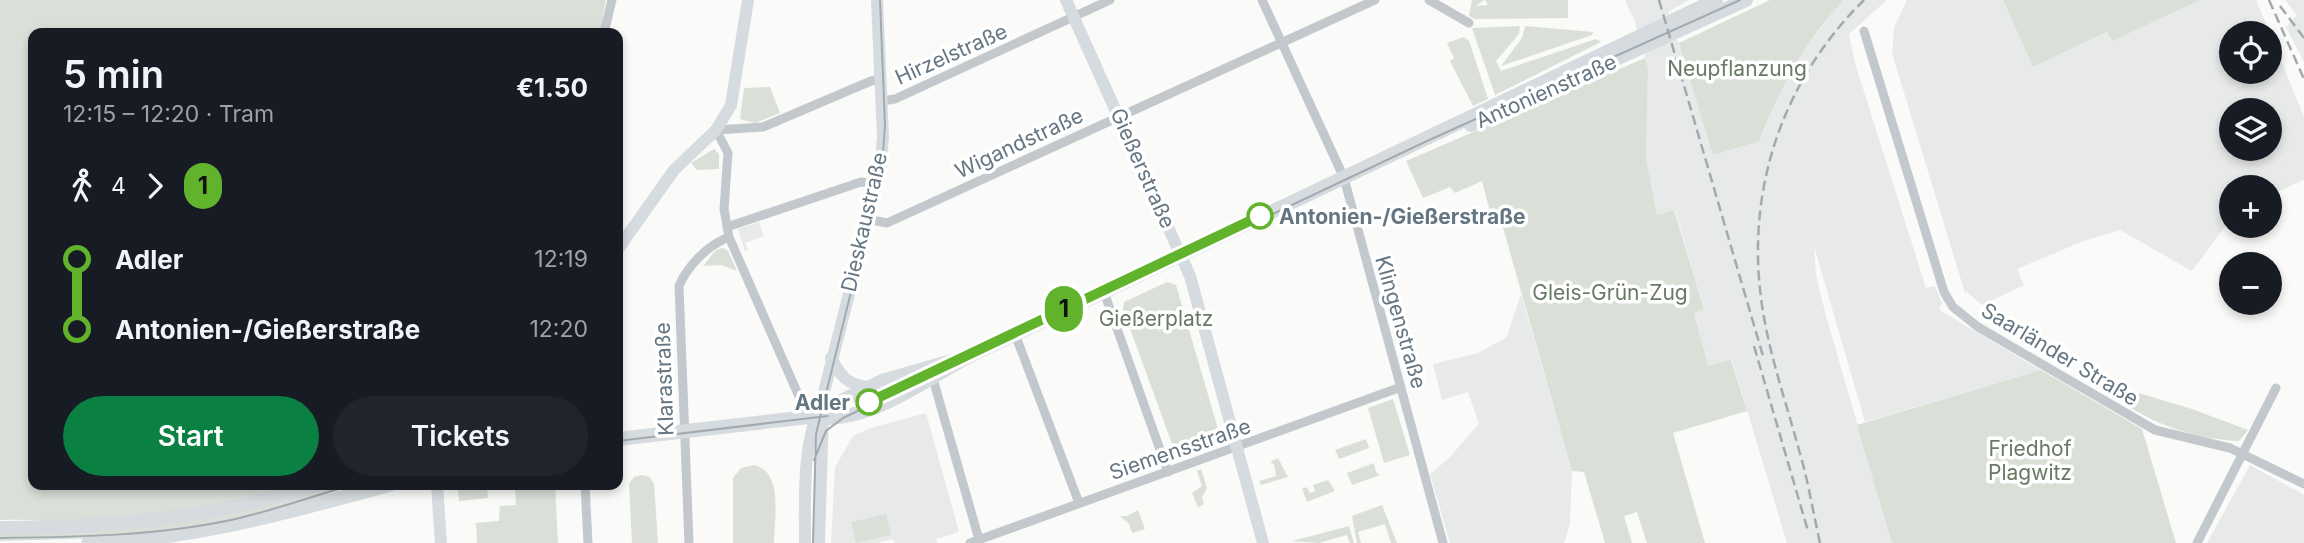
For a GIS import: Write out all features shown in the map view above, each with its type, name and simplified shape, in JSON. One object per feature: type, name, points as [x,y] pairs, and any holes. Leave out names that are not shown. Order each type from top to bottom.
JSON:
[{"type":"main road","name":"Antonienstraße","points":[[1675,26],[1716,0]]},
{"type":"main road","name":"Antonienstraße","points":[[623,438],[817,414],[845,417],[871,407],[933,379],[963,359],[1015,334],[1475,117],[1675,26],[1746,0]]},
{"type":"main road","name":"Antonienstraße","points":[[817,414],[867,387],[914,369],[963,359]]},
{"type":"main road","points":[[0,528],[105,527],[164,521],[238,507],[298,490]]},
{"type":"main road","points":[[88,543],[141,540],[230,527],[369,490]]},
{"type":"street","points":[[605,28],[611,0]]},
{"type":"street","points":[[623,242],[674,170],[716,130],[731,105],[748,0]]},
{"type":"street","name":"Dieskaustraße","points":[[817,414],[877,184],[883,148],[877,0]]},
{"type":"street","name":"Gießerstraße","points":[[1066,0],[1182,255],[1263,543]]},
{"type":"street","name":"Hirzelstraße","points":[[882,101],[895,99],[1110,0]]},
{"type":"street","name":"Klingenstraße","points":[[1262,0],[1344,178],[1443,543]]},
{"type":"street","name":"Wigandstraße","points":[[867,219],[887,223],[1375,0]]},
{"type":"street","points":[[1429,0],[1469,23]]},
{"type":"street","name":"Saarländer Straße","points":[[1864,31],[1936,269],[1953,307],[1978,327],[2155,430],[2245,454],[2304,484]]},
{"type":"street","points":[[716,130],[763,127],[791,113],[881,79]]},
{"type":"street","points":[[716,130],[729,153],[724,209],[728,232],[817,414],[822,462],[819,543]]},
{"type":"street","name":"Klarastraße","points":[[689,543],[679,286],[683,278],[710,246],[728,232],[861,182],[877,184]]},
{"type":"street","points":[[1104,292],[1168,471]]},
{"type":"street","points":[[1015,334],[1079,503]]},
{"type":"street","points":[[831,358],[845,380],[853,385],[867,387]]},
{"type":"street","points":[[933,379],[977,542]]},
{"type":"street","name":"Siemensstraße","points":[[977,542],[1401,387]]},
{"type":"street","points":[[2197,543],[2245,454],[2276,388]]},
{"type":"street","points":[[805,543],[806,462],[817,414]]},
{"type":"street","points":[[437,490],[441,543]]},
{"type":"street","points":[[585,490],[588,543]]},
{"type":"shaded area","points":[[1625,0],[1689,0],[1668,12],[1676,39],[1759,141],[1784,84],[1806,47],[1832,13],[1844,0],[1887,0],[1849,34],[1855,63],[1926,288],[1935,286],[1942,303],[1939,310],[2041,370],[1865,422],[1814,246],[1816,275],[1826,316],[1892,543],[1787,543],[1732,360],[1708,367],[1694,313],[1704,309],[1675,210],[1657,215],[1646,158],[1648,69],[1635,22]]},
{"type":"shaded area","points":[[1907,0],[2003,0],[2033,67],[2108,32],[2111,41],[2200,0],[2256,0],[2265,21],[2219,21],[2219,84],[2282,84],[2282,63],[2304,117],[2304,180],[2282,190],[2282,175],[2219,175],[2219,235],[2192,271],[2120,230],[2081,242],[2017,269],[2024,285],[1982,305],[1965,293],[1892,53],[1894,28]]},
{"type":"shaded area","points":[[2285,0],[2304,0],[2304,62],[2286,27],[2297,15]]},
{"type":"shaded area","points":[[759,222],[764,236],[745,243],[748,250],[745,251],[738,229]]},
{"type":"shaded area","points":[[1521,294],[1572,471],[1570,524],[1564,543],[1450,543],[1430,474],[1448,459],[1479,424],[1468,392],[1442,400],[1433,364],[1478,353],[1507,337]]},
{"type":"shaded area","points":[[926,413],[959,532],[936,539],[937,543],[895,543],[893,539],[877,543],[831,543],[835,467],[853,436],[868,429]]},
{"type":"shaded area","points":[[2250,465],[2304,495],[2304,543],[2207,543]]},
{"type":"green space","points":[[0,0],[606,0],[601,28],[28,28],[28,490],[277,490],[193,511],[132,519],[0,520]]},
{"type":"green space","points":[[1472,0],[1484,0],[1476,6],[1488,5],[1485,0],[1568,0],[1568,18],[1475,19],[1469,16]]},
{"type":"green space","name":"Neupflanzung","points":[[1770,0],[1844,0],[1817,32],[1795,66],[1759,141],[1713,155],[1679,43]]},
{"type":"green space","points":[[2003,0],[2200,0],[2112,41],[2107,32],[2033,67]]},
{"type":"green space","points":[[1520,26],[1519,34],[1496,61],[1501,71],[1596,39],[1601,42],[1495,95],[1472,28]]},
{"type":"green space","points":[[1525,26],[1593,32],[1592,35],[1501,66],[1522,38]]},
{"type":"green space","points":[[1464,37],[1469,41],[1488,99],[1473,106],[1450,61],[1454,58],[1447,43]]},
{"type":"green space","name":"Gleis-Grün-Zug","points":[[1645,58],[1648,69],[1646,158],[1657,215],[1674,210],[1704,309],[1694,313],[1708,366],[1731,360],[1747,411],[1673,433],[1705,543],[1647,543],[1637,512],[1624,516],[1632,543],[1605,543],[1584,472],[1572,471],[1500,217],[1492,219],[1482,181],[1455,193],[1450,187],[1423,198],[1406,161]]},
{"type":"green space","points":[[770,87],[780,113],[755,123],[740,119],[744,88]]},
{"type":"green space","points":[[714,149],[719,154],[719,169],[697,170],[691,163]]},
{"type":"green space","points":[[723,248],[728,251],[737,271],[721,265],[703,266],[716,250]]},
{"type":"green space","name":"Gießerplatz","points":[[1167,282],[1176,285],[1220,436],[1206,447],[1187,453],[1175,452],[1123,309],[1124,302]]},
{"type":"green space","name":"Friedhof Plagwitz","points":[[2041,370],[2142,429],[2176,543],[1892,543],[1857,425]]},
{"type":"green space","points":[[2132,391],[2248,430],[2239,441],[2209,438],[2180,430],[2153,420],[2126,405]]},
{"type":"green space","points":[[1393,399],[1410,455],[1384,463],[1368,408]]},
{"type":"green space","points":[[1366,439],[1369,448],[1339,459],[1335,450]]},
{"type":"green space","points":[[1278,458],[1288,477],[1261,485],[1259,481],[1276,476],[1274,464],[1270,462]]},
{"type":"green space","points":[[1374,463],[1376,472],[1380,475],[1352,485],[1347,473]]},
{"type":"green space","points":[[754,465],[763,469],[774,486],[774,543],[733,543],[733,478],[741,468]]},
{"type":"green space","points":[[1201,469],[1207,488],[1202,497],[1204,504],[1198,507],[1192,493],[1202,486],[1197,471]]},
{"type":"green space","points":[[634,477],[650,477],[654,484],[658,543],[632,543],[629,484]]},
{"type":"green space","points":[[1328,480],[1335,491],[1307,502],[1302,489],[1307,487],[1310,493],[1315,491],[1313,485]]},
{"type":"green space","points":[[312,490],[340,490],[250,518],[105,538],[0,541],[0,532],[280,501]]},
{"type":"green space","points":[[458,490],[487,490],[488,498],[459,501]]},
{"type":"green space","points":[[515,490],[555,490],[558,543],[477,543],[476,523],[499,521],[500,506],[516,505]]},
{"type":"green space","points":[[1382,505],[1397,543],[1391,543],[1385,524],[1358,532],[1361,543],[1357,543],[1352,516]]},
{"type":"green space","points":[[1138,510],[1145,529],[1132,533],[1129,524],[1120,516],[1127,516]]},
{"type":"green space","points":[[886,514],[891,535],[856,543],[851,522]]},
{"type":"green space","points":[[1349,526],[1354,543],[1350,543],[1347,535],[1319,543],[1292,541]]},
{"type":"tram line","points":[[813,543],[816,434],[882,166],[885,125],[880,0]]},
{"type":"tram line","points":[[814,460],[826,431],[843,418],[1427,141],[1740,0]]},
{"type":"tram line","name":"1","points":[[869,402],[1260,216]]},
{"type":"tram line","points":[[623,440],[828,416]]},
{"type":"tram line","points":[[0,538],[116,535],[202,525],[231,520],[334,490]]},
{"type":"railway","points":[[1659,0],[1763,356]]},
{"type":"railway","points":[[1820,543],[1805,473],[1765,323],[1758,262],[1759,221],[1765,180],[1776,140],[1791,102],[1811,66],[1835,32],[1864,0]]},
{"type":"railway","points":[[2269,0],[2304,79]]},
{"type":"railway","points":[[2280,6],[2304,38]]},
{"type":"railway","points":[[1754,346],[1808,531]]},
{"type":"place","name":"Antonien-/Gießerstraße","points":[[1260,216]]},
{"type":"place","name":"Adler","points":[[869,402]]}]
